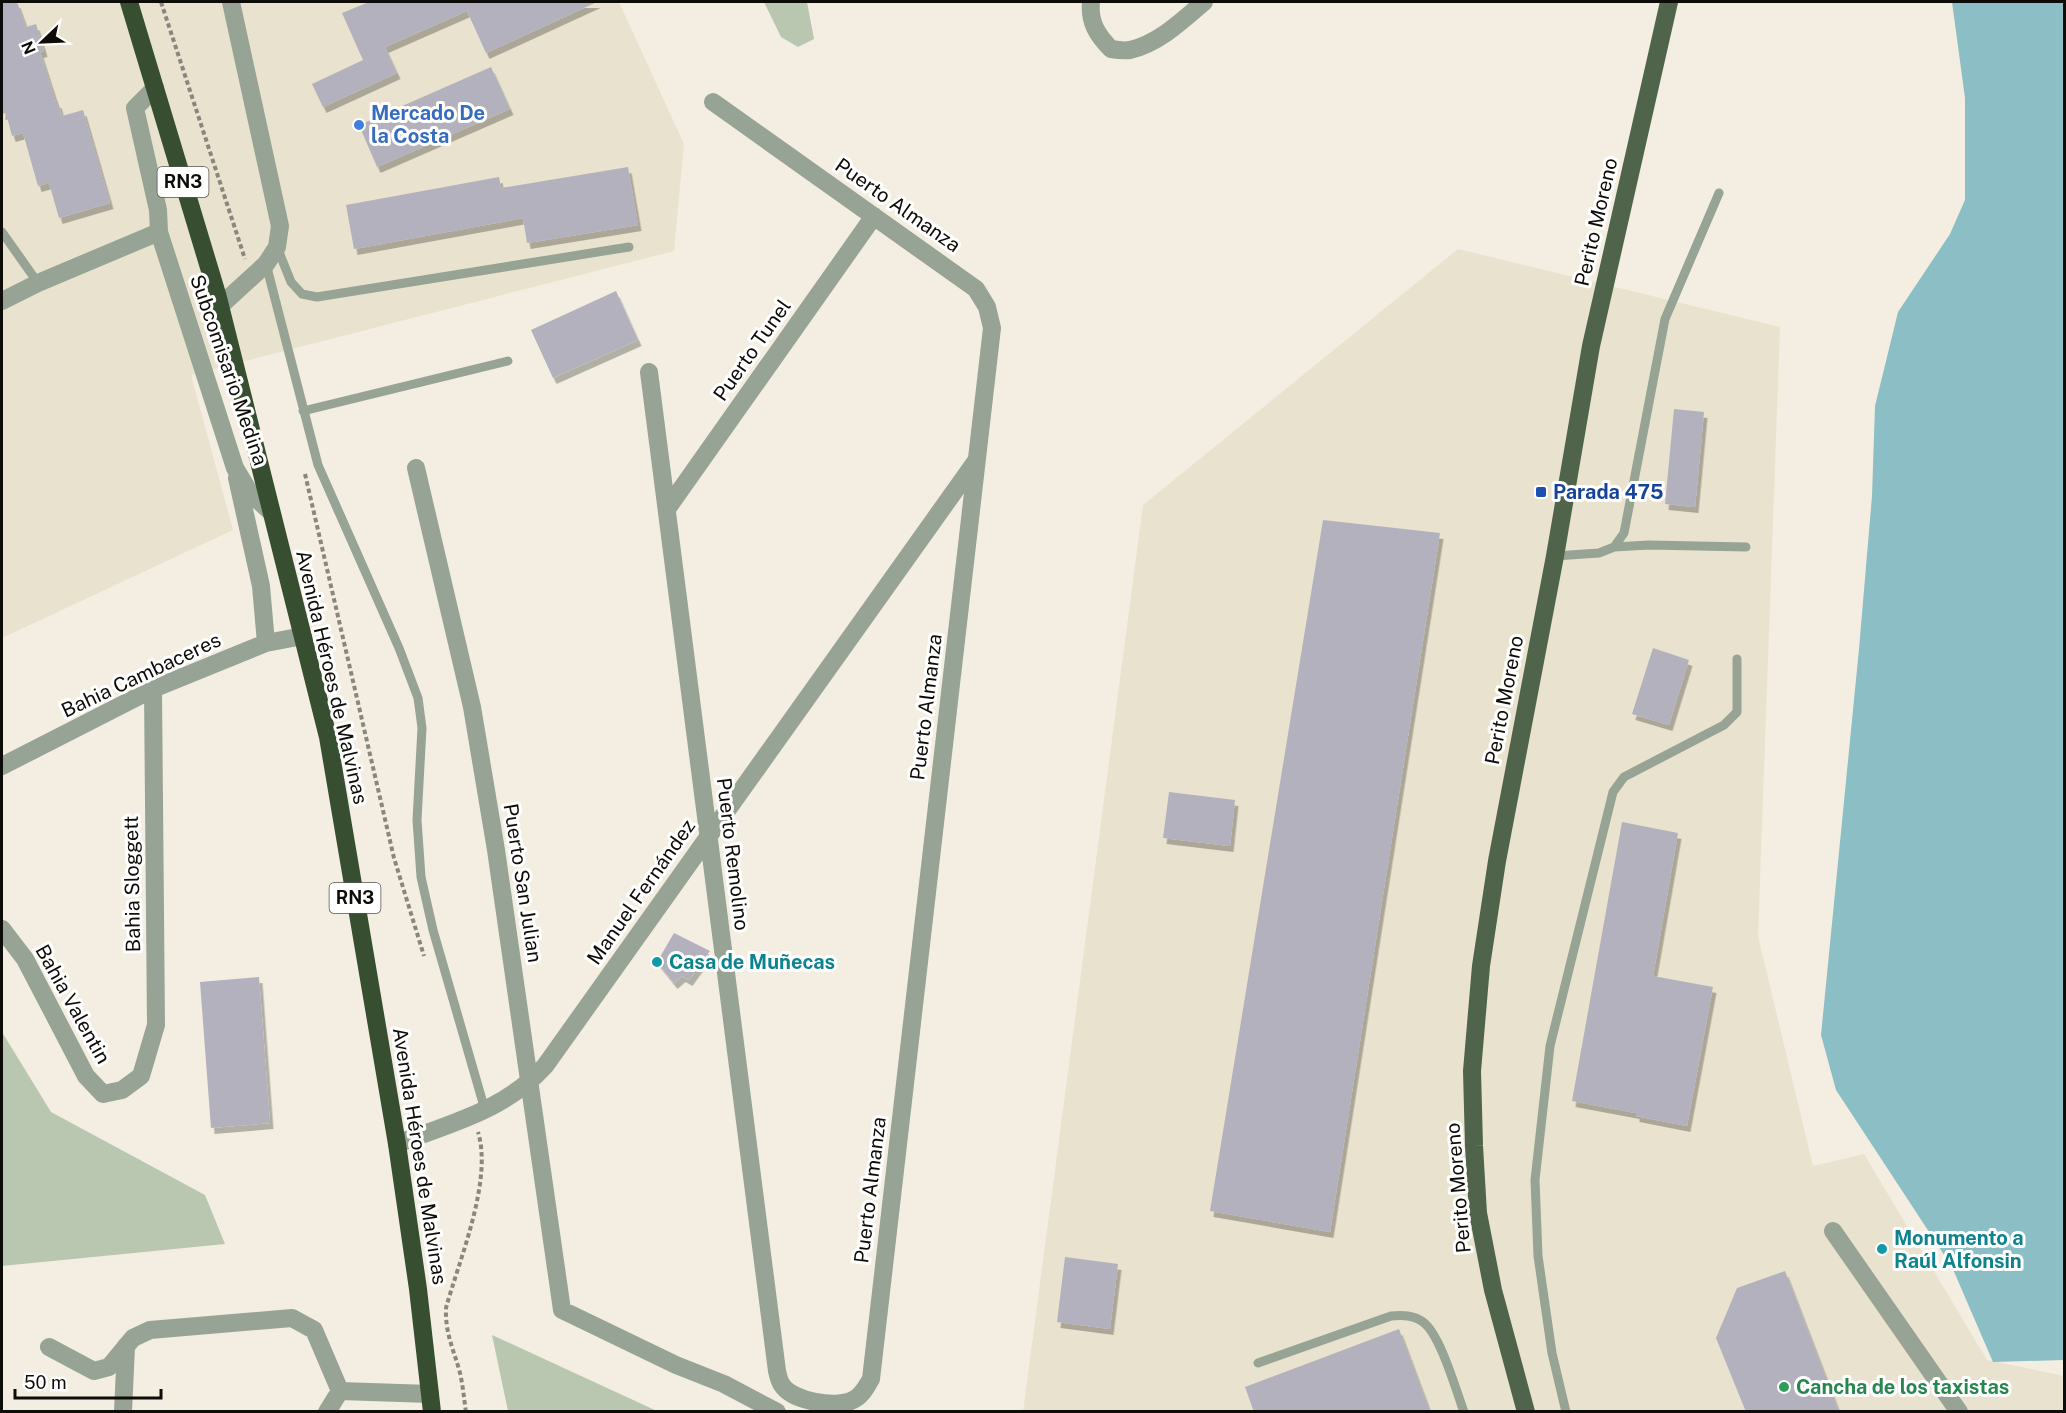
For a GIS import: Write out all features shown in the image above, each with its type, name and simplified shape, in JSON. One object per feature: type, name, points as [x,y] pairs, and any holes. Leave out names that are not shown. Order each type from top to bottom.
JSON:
[{"type":"highway","name":"Avenida Héroes de Malvinas","points":[[129,2],[220,306],[328,737],[397,1144],[418,1289],[431,1403]]},
{"type":"main road","name":"Perito Moreno","points":[[1526,1412],[1493,1290],[1479,1213],[1472,1071],[1480,966],[1591,346],[1670,2]]},
{"type":"street","points":[[220,306],[266,264],[277,247],[280,226],[231,2]]},
{"type":"street","points":[[1091,2],[1091,22],[1098,37],[1111,49],[1128,50],[1146,44],[1173,27],[1204,2]]},
{"type":"street","name":"Subcomisario Medina","points":[[155,88],[135,108],[158,210],[159,232],[235,468],[250,493],[271,512]]},
{"type":"street","name":"Puerto Almanza","points":[[713,102],[976,289],[987,307],[992,328],[871,1379],[862,1394],[852,1401],[803,1406]]},
{"type":"street","name":"Puerto Tunel","points":[[667,509],[874,216]]},
{"type":"street","points":[[2,301],[38,283],[159,232]]},
{"type":"street","name":"Puerto Remolino","points":[[649,372],[777,1371],[782,1385],[803,1406]]},
{"type":"street","name":"Manuel Fernández","points":[[397,1144],[496,1106],[529,1083],[545,1066],[977,459]]},
{"type":"street","points":[[235,468],[261,586],[266,643]]},
{"type":"street","name":"Puerto San Julian","points":[[416,468],[472,707],[496,850],[562,1310],[676,1365],[724,1384],[777,1412]]},
{"type":"street","name":"Bahia Cambaceres","points":[[2,766],[153,689],[266,643],[303,636]]},
{"type":"street","name":"Bahia Sloggett","points":[[141,1076],[156,1025],[153,689]]},
{"type":"street","name":"Bahia Valentin","points":[[2,930],[25,958],[86,1076],[103,1094],[122,1090],[141,1076]]},
{"type":"street","points":[[1833,1231],[1959,1412]]},
{"type":"street","points":[[49,1347],[93,1371],[109,1367],[133,1338],[150,1330],[292,1318],[314,1330],[340,1392]]},
{"type":"street","points":[[123,1412],[126,1346]]},
{"type":"street","points":[[340,1392],[431,1403]]},
{"type":"street","points":[[327,1412],[340,1392]]},
{"type":"lane","points":[[1614,547],[1624,533],[1665,319],[1719,193]]},
{"type":"lane","points":[[2,232],[38,283]]},
{"type":"lane","points":[[277,247],[291,282],[302,294],[317,297],[628,247]]},
{"type":"lane","points":[[266,264],[318,465],[399,648],[418,698],[422,728],[417,820],[421,877],[479,1113]]},
{"type":"lane","points":[[303,411],[508,361]]},
{"type":"lane","points":[[1555,556],[1599,553],[1614,547],[1649,545],[1746,547]]},
{"type":"lane","points":[[1566,1412],[1552,1353],[1538,1256],[1535,1180],[1550,1046],[1613,792],[1624,777],[1724,725],[1737,712],[1737,659]]},
{"type":"lane","points":[[1258,1363],[1391,1316],[1413,1316],[1424,1323],[1435,1337],[1464,1412]]},
{"type":"path","points":[[161,2],[251,277]]},
{"type":"path","points":[[305,473],[394,858],[425,959]]},
{"type":"path","points":[[466,1412],[460,1374],[450,1345],[446,1308],[479,1196],[483,1164],[479,1113]]},
{"type":"shaded area","points":[[2,2],[619,2],[684,144],[674,251],[191,375],[233,530],[2,638]]},
{"type":"shaded area","points":[[1458,249],[1780,327],[1758,936],[1813,1166],[1864,1154],[1987,1360],[2064,1376],[2064,1411],[1023,1412],[1143,505]]},
{"type":"green space","points":[[764,2],[807,2],[814,39],[798,47],[781,37]]},
{"type":"green space","points":[[2,1032],[51,1112],[205,1195],[225,1244],[2,1266]]},
{"type":"green space","points":[[492,1335],[657,1411],[508,1411]]},
{"type":"water","points":[[1952,2],[2064,2],[2064,1360],[1993,1362],[1952,1267],[1836,1090],[1821,1035],[1859,649],[1872,496],[1875,406],[1898,312],[1950,234],[1965,200],[1965,98]]},
{"type":"building","points":[[2,2],[17,2],[26,27],[36,24],[44,51],[40,52],[62,116],[83,110],[110,203],[59,218],[49,183],[38,186],[23,133],[12,136],[6,113],[2,114]]},
{"type":"building","points":[[369,2],[597,2],[486,53],[467,11],[385,47],[397,73],[323,107],[312,84],[363,60],[342,13]]},
{"type":"building","points":[[491,67],[510,109],[377,167],[359,125]]},
{"type":"building","points":[[628,167],[638,225],[527,243],[523,218],[354,249],[346,205],[499,177],[501,188]]},
{"type":"building","points":[[616,291],[638,340],[553,378],[531,330]]},
{"type":"building","points":[[1674,409],[1704,412],[1695,507],[1665,504]]},
{"type":"building","points":[[1323,520],[1440,533],[1330,1232],[1210,1211]]},
{"type":"building","points":[[1653,648],[1689,660],[1669,725],[1632,714]]},
{"type":"building","points":[[1169,792],[1235,800],[1230,846],[1163,838]]},
{"type":"building","points":[[1622,822],[1678,833],[1653,976],[1713,987],[1687,1126],[1636,1116],[1636,1113],[1572,1101]]},
{"type":"building","points":[[674,933],[710,951],[689,980],[682,976],[674,983],[657,962]]},
{"type":"building","points":[[259,977],[270,1123],[211,1128],[200,982]]},
{"type":"building","points":[[1065,1257],[1118,1264],[1110,1329],[1057,1322]]},
{"type":"building","points":[[1785,1271],[1839,1412],[1746,1412],[1716,1338],[1737,1288]]},
{"type":"building","points":[[1399,1329],[1430,1412],[1254,1412],[1245,1387]]},
{"type":"place","name":"Mercado De la Costa","points":[[359,125]]},
{"type":"place","name":"Parada 475","points":[[1541,492]]},
{"type":"place","name":"Casa de Muñecas","points":[[657,962]]},
{"type":"place","name":"Monumento a Raúl Alfonsin","points":[[1882,1249]]},
{"type":"place","name":"Cancha de los taxistas","points":[[1784,1387]]}]
